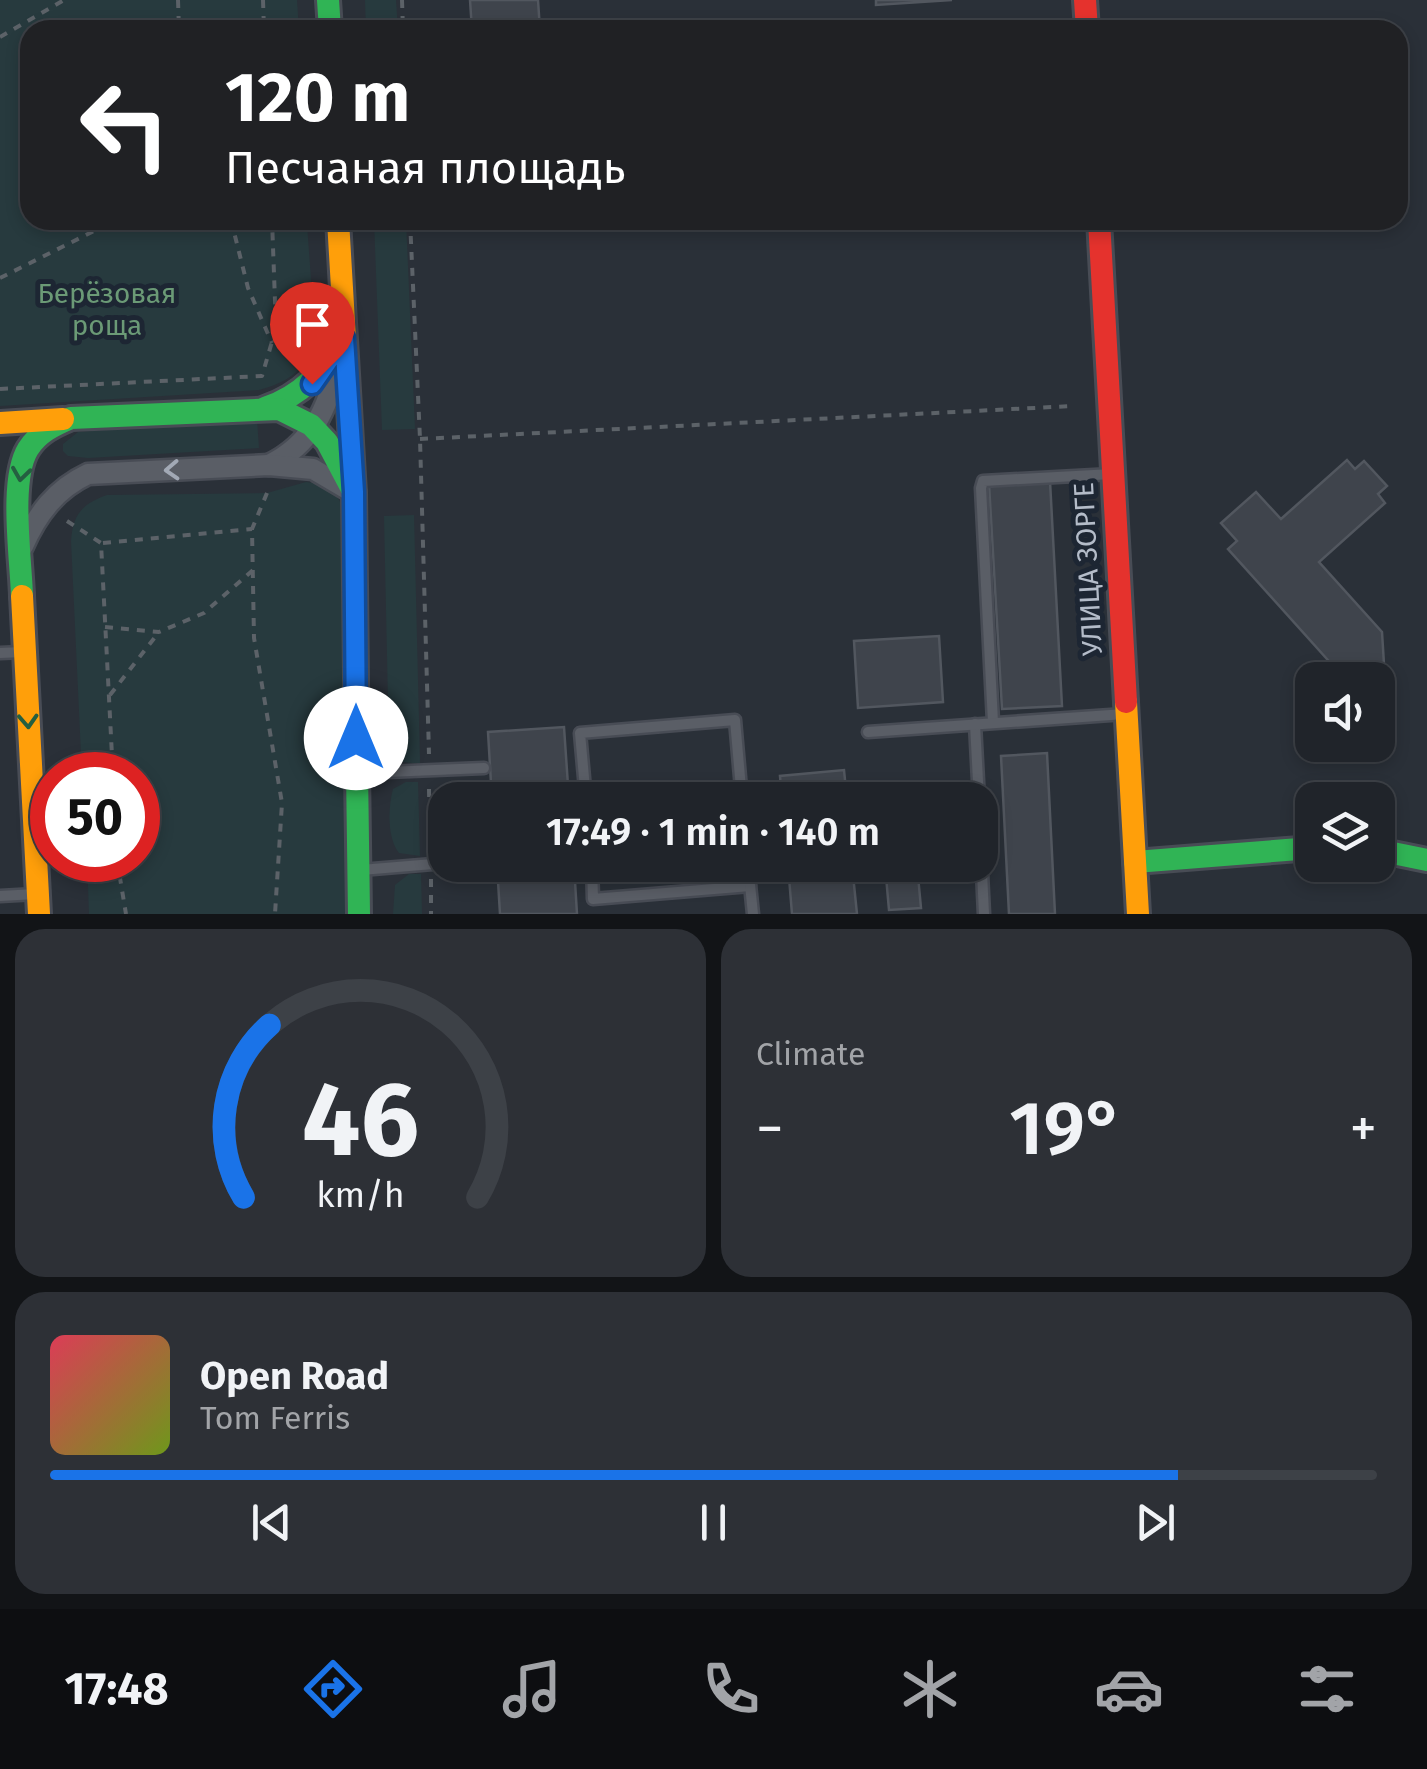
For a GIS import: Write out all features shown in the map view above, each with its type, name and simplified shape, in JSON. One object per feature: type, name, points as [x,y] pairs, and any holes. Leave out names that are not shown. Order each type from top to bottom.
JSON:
[{"type":"main road","points":[[339,230],[354,492],[360,914]]},
{"type":"main road","name":"УЛИЦА ЗОРГЕ","points":[[1100,230],[1138,914]]},
{"type":"main road","points":[[265,408],[298,396],[312,384],[344,338]]},
{"type":"main road","points":[[0,422],[265,408],[292,414],[314,428],[327,442],[354,492]]},
{"type":"main road","points":[[38,904],[19,490],[25,452],[50,426],[71,418]]},
{"type":"main road","points":[[0,517],[20,554]]},
{"type":"main road","points":[[1135,862],[1295,849]]},
{"type":"main road","points":[[1395,853],[1427,860]]},
{"type":"street","points":[[269,465],[300,445],[314,428],[332,390],[344,338]]},
{"type":"street","points":[[20,554],[54,495],[88,474],[269,465],[313,468],[354,492]]},
{"type":"lane","points":[[994,722],[981,488],[984,481],[1113,474]]},
{"type":"lane","points":[[0,653],[24,652]]},
{"type":"lane","points":[[868,732],[1126,714]]},
{"type":"lane","points":[[584,782],[580,733],[735,720],[740,782]]},
{"type":"lane","points":[[975,724],[977,782]]},
{"type":"lane","points":[[356,774],[484,768]]},
{"type":"lane","points":[[359,870],[428,864]]},
{"type":"lane","points":[[593,882],[594,899],[750,886]]},
{"type":"lane","points":[[750,882],[753,914]]},
{"type":"lane","points":[[982,882],[984,914]]},
{"type":"lane","points":[[0,896],[38,904]]},
{"type":"path","points":[[30,20],[64,0]]},
{"type":"path","points":[[0,278],[96,230]]},
{"type":"path","points":[[234,230],[248,288],[272,343]]},
{"type":"path","points":[[0,388],[262,376],[276,328],[272,230]]},
{"type":"path","points":[[410,230],[429,782]]},
{"type":"path","points":[[420,438],[1073,406]]},
{"type":"path","points":[[267,493],[252,529],[254,638],[282,803],[276,914]]},
{"type":"path","points":[[67,521],[100,543],[252,529]]},
{"type":"path","points":[[100,543],[111,752]]},
{"type":"path","points":[[105,628],[159,632],[204,613],[254,570]]},
{"type":"path","points":[[109,696],[159,632]]},
{"type":"path","points":[[121,882],[126,914]]},
{"type":"path","points":[[430,882],[431,914]]},
{"type":"green space","name":"Берёзовая роща","points":[[0,0],[297,0],[298,20],[20,20],[20,230],[308,230],[311,333],[301,367],[279,383],[259,390],[0,406]]},
{"type":"green space","points":[[365,0],[396,0],[397,20],[366,20]]},
{"type":"green space","points":[[374,230],[406,230],[415,429],[382,430]]},
{"type":"green space","points":[[257,419],[259,448],[88,458],[68,456],[63,451],[63,444],[78,432]]},
{"type":"green space","points":[[306,482],[320,485],[338,498],[345,511],[350,914],[89,914],[88,882],[160,882],[160,752],[81,752],[71,541],[74,524],[85,506],[107,495],[267,493]]},
{"type":"green space","points":[[414,515],[420,763],[401,761],[389,748],[384,516]]},
{"type":"green space","points":[[406,782],[418,782],[420,856],[399,853],[391,831],[393,789]]},
{"type":"green space","points":[[409,874],[421,874],[422,914],[393,914],[395,885]]},
{"type":"building","points":[[470,0],[538,0],[539,20],[471,20]]},
{"type":"building","points":[[876,0],[952,0],[876,5]]},
{"type":"building","points":[[1347,460],[1355,469],[1364,461],[1387,486],[1378,494],[1385,503],[1319,562],[1382,632],[1384,662],[1330,662],[1228,549],[1237,541],[1221,523],[1256,492],[1281,519]]},
{"type":"building","points":[[1050,481],[1062,706],[1002,709],[989,484]]},
{"type":"building","points":[[939,636],[943,702],[858,708],[854,641]]},
{"type":"building","points":[[564,727],[568,782],[491,782],[488,732]]},
{"type":"building","points":[[1047,753],[1055,914],[1009,914],[1001,756]]},
{"type":"building","points":[[844,770],[845,782],[780,782],[780,776]]},
{"type":"building","points":[[498,882],[575,882],[577,914],[500,914]]},
{"type":"building","points":[[789,882],[854,882],[857,914],[792,914]]},
{"type":"building","points":[[887,882],[919,882],[921,908],[889,910]]},
{"type":"traffic: fast","points":[[328,0],[329,20]]},
{"type":"traffic: fast","points":[[265,408],[310,381],[343,338]]},
{"type":"traffic: fast","points":[[22,596],[17,499],[22,463],[37,438],[71,418],[279,409],[311,425],[327,442],[354,493]]},
{"type":"traffic: fast","points":[[357,770],[359,914]]},
{"type":"traffic: fast","points":[[1135,862],[1295,849]]},
{"type":"traffic: fast","points":[[1395,853],[1427,860]]},
{"type":"traffic: slow","points":[[339,230],[354,493],[357,770]]},
{"type":"traffic: slow","points":[[0,423],[63,419]]},
{"type":"traffic: slow","points":[[22,596],[39,914]]},
{"type":"traffic: slow","points":[[1126,702],[1138,914]]},
{"type":"traffic: jam","points":[[1085,0],[1086,20]]},
{"type":"traffic: jam","points":[[1100,230],[1126,702]]},
{"type":"route","points":[[312,384],[344,338],[354,492],[356,738]]}]
